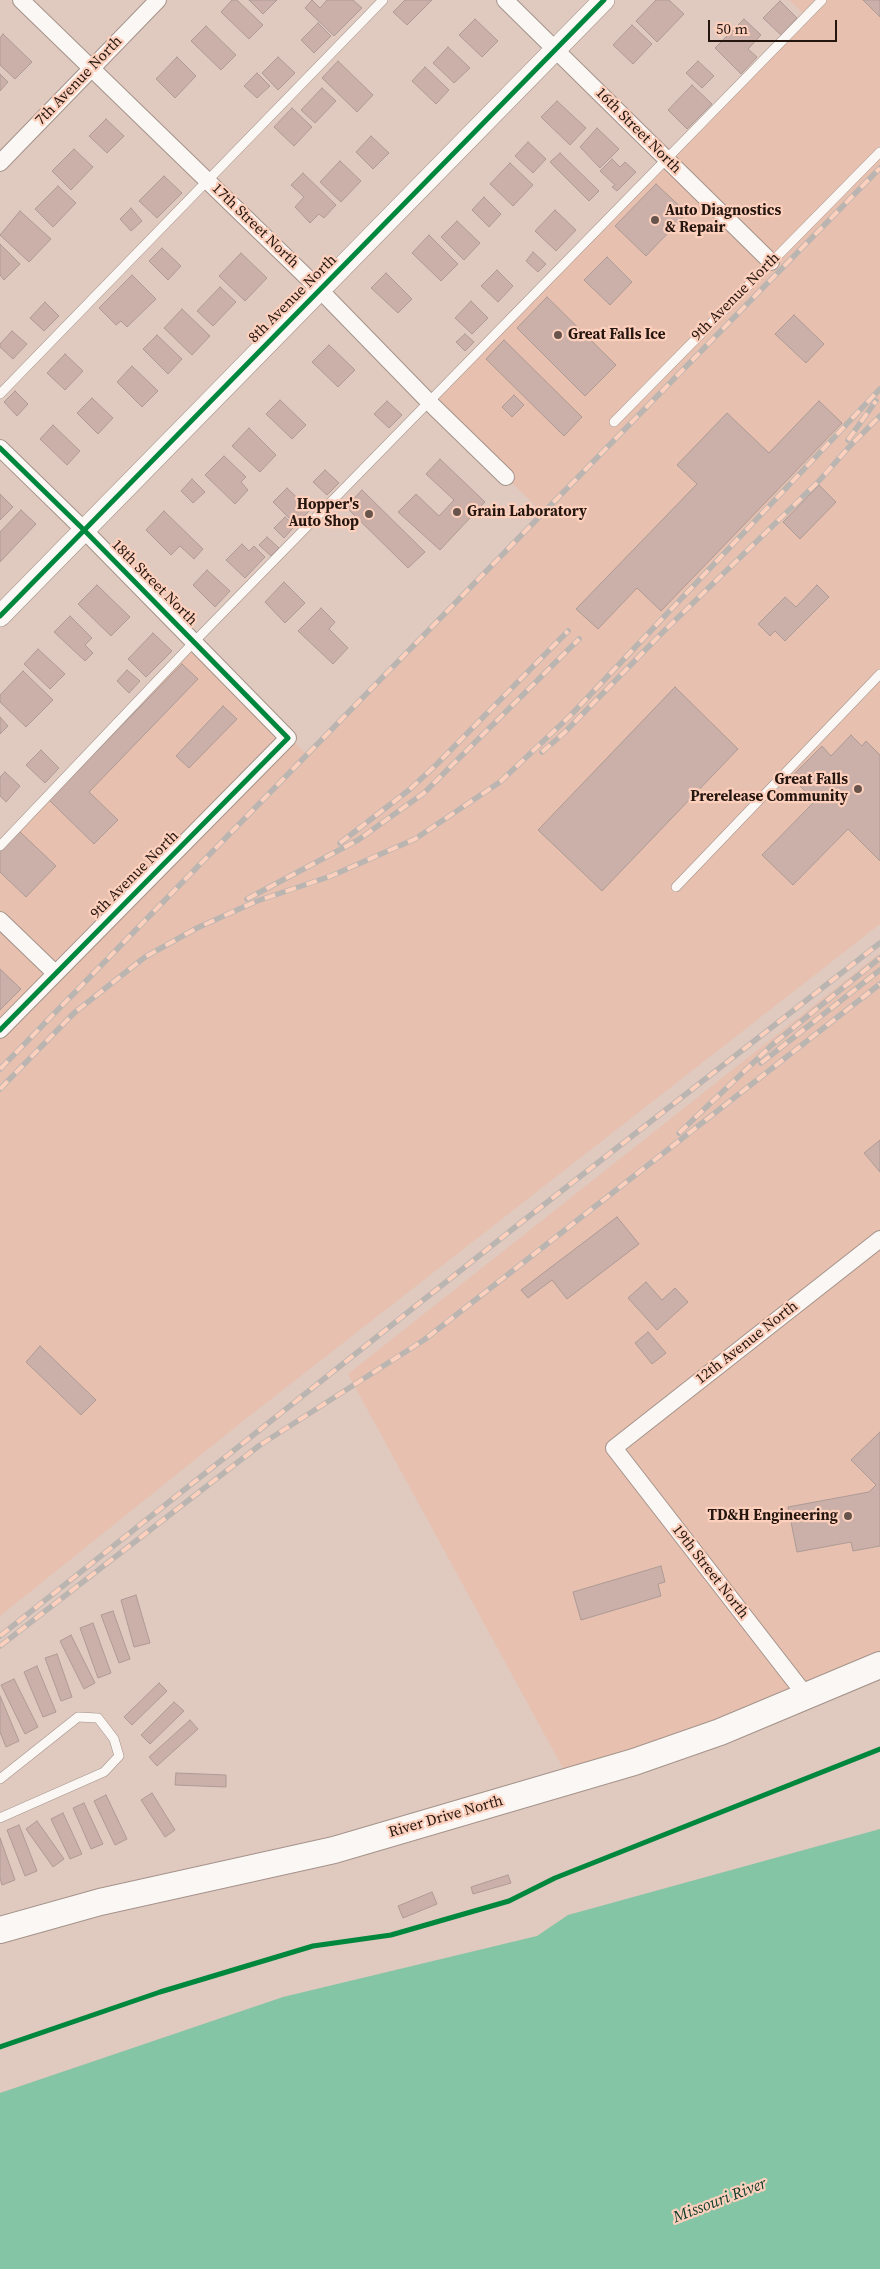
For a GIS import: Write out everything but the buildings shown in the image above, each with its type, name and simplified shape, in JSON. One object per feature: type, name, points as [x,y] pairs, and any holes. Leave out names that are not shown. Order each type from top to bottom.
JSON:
[{"type":"main road","name":"River Drive North","points":[[0,1930],[100,1902],[334,1850],[634,1762],[720,1732],[880,1665]]},
{"type":"street","name":"17th Street North","points":[[21,0],[320,290],[506,477]]},
{"type":"street","name":"7th Avenue North","points":[[0,163],[158,0]]},
{"type":"street","name":"16th Street North","points":[[505,0],[771,262]]},
{"type":"street","name":"8th Avenue North","points":[[0,616],[83,529],[604,0]]},
{"type":"street","name":"18th Street North","points":[[0,448],[83,529],[288,738]]},
{"type":"street","name":"9th Avenue North","points":[[0,1030],[288,738]]},
{"type":"street","points":[[0,920],[55,973]]},
{"type":"street","name":"12th Avenue North","points":[[614,1448],[880,1239]]},
{"type":"street","name":"19th Street North","points":[[614,1448],[807,1696]]},
{"type":"lane","points":[[0,394],[383,0]]},
{"type":"lane","points":[[0,846],[194,642],[822,0]]},
{"type":"lane","name":"9th Avenue North","points":[[614,422],[880,152]]},
{"type":"lane","points":[[676,887],[880,674]]},
{"type":"lane","points":[[0,1779],[78,1717],[98,1718],[114,1739],[119,1756],[104,1772],[0,1818]]},
{"type":"shaded area","points":[[789,0],[880,0],[880,924],[243,1421],[0,1616],[0,846],[194,642],[307,755],[543,513],[430,403],[806,16]]},
{"type":"shaded area","points":[[880,953],[880,1664],[570,1781],[348,1374]]},
{"type":"water","name":"Missouri River","points":[[880,1829],[880,2269],[0,2269],[0,2093],[283,1997],[537,1936],[568,1915]]},
{"type":"railway","points":[[0,1069],[880,168]]},
{"type":"railway","points":[[0,1089],[74,1013],[145,957],[197,928],[257,901],[331,876],[415,839],[500,782],[570,716],[880,389]]},
{"type":"railway","points":[[848,440],[876,401]]},
{"type":"railway","points":[[542,752],[564,733],[662,633],[818,482],[880,416]]},
{"type":"railway","points":[[340,843],[409,790],[436,765],[568,631]]},
{"type":"railway","points":[[247,899],[358,840],[424,793],[579,639]]},
{"type":"railway","points":[[0,1636],[514,1228],[880,943]]},
{"type":"railway","points":[[679,1133],[773,1044],[880,958]]},
{"type":"railway","points":[[761,1063],[880,970]]},
{"type":"railway","points":[[0,1646],[260,1445],[424,1340],[880,984]]},
{"type":"cycle path","points":[[0,616],[604,0]]},
{"type":"cycle path","points":[[0,448],[83,529],[288,738],[0,1030]]},
{"type":"cycle path","points":[[0,2047],[160,1992],[313,1946],[391,1935],[509,1901],[555,1878],[880,1749]]},
{"type":"place","name":"Auto Diagnostics & Repair","points":[[655,220]]},
{"type":"place","name":"Great Falls Ice","points":[[558,335]]},
{"type":"place","name":"Grain Laboratory","points":[[457,512]]},
{"type":"place","name":"Hopper's Auto Shop","points":[[369,514]]},
{"type":"place","name":"Great Falls Prerelease Community","points":[[858,789]]},
{"type":"place","name":"TD&H Engineering","points":[[848,1516]]}]
